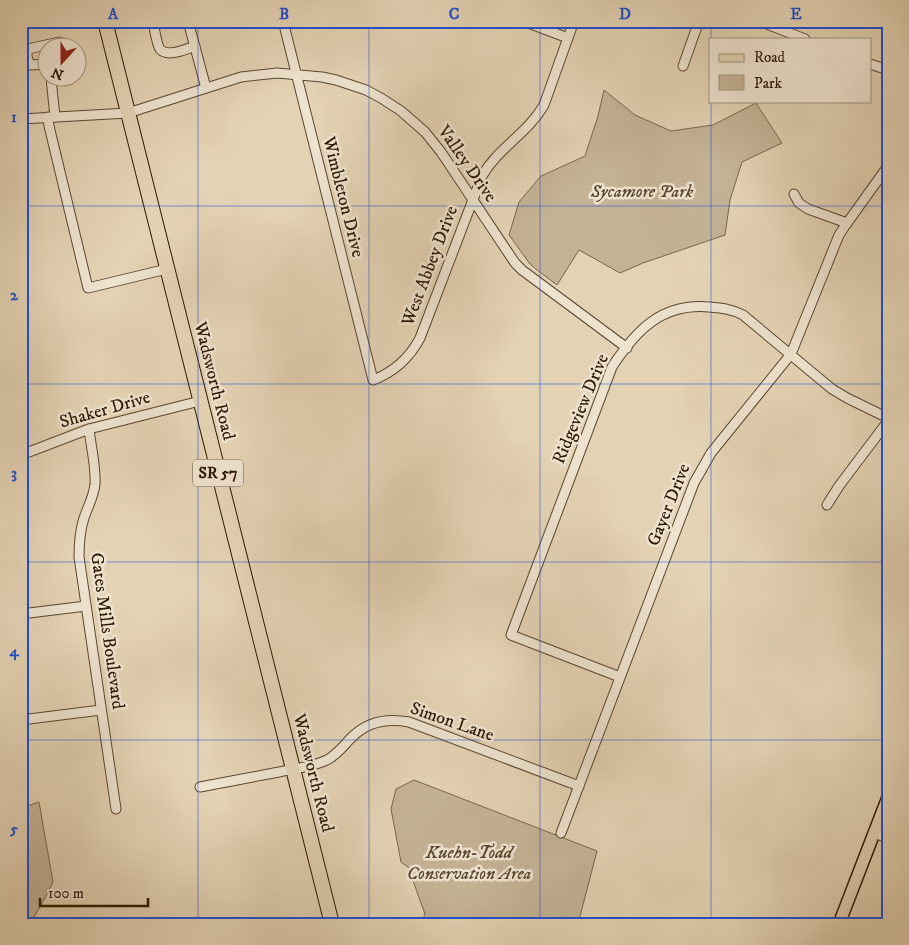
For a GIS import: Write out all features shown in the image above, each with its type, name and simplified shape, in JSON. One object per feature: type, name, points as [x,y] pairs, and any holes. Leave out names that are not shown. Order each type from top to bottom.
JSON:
[{"type":"highway","name":"Wadsworth Road","points":[[105,21],[332,924]]},
{"type":"main road","points":[[839,924],[888,797]]},
{"type":"street","points":[[153,21],[160,49],[165,53],[174,53],[195,46]]},
{"type":"street","points":[[188,21],[206,88]]},
{"type":"street","name":"Wimbleton Drive","points":[[283,21],[373,380]]},
{"type":"street","points":[[523,21],[568,38]]},
{"type":"street","name":"West Abbey Drive","points":[[373,380],[400,365],[414,349],[420,338],[482,176],[495,159],[538,115],[544,104],[574,21]]},
{"type":"street","points":[[682,66],[699,21]]},
{"type":"street","points":[[759,21],[802,38]]},
{"type":"street","points":[[38,47],[28,49],[27,52],[29,63],[31,65],[38,65]]},
{"type":"street","points":[[872,65],[888,70]]},
{"type":"street","name":"Valley Drive","points":[[21,119],[128,113],[241,77],[276,73],[322,77],[353,85],[381,98],[401,111],[436,144],[522,270],[627,348]]},
{"type":"street","points":[[51,88],[52,117],[50,133],[88,288],[166,269]]},
{"type":"street","name":"Gayer Drive","points":[[561,833],[694,483],[717,445],[792,354],[840,235],[888,166]]},
{"type":"street","points":[[794,194],[799,203],[808,209],[847,223]]},
{"type":"street","name":"Ridgeview Drive","points":[[620,677],[511,635],[612,367],[638,334],[657,318],[677,309],[698,306],[736,311],[792,354],[832,389],[888,419]]},
{"type":"street","name":"Shaker Drive","points":[[21,455],[89,429],[200,401]]},
{"type":"street","points":[[827,505],[838,486],[888,419]]},
{"type":"street","name":"Gates Mills Boulevard","points":[[89,429],[95,484],[84,518],[79,544],[86,606],[116,809]]},
{"type":"street","points":[[21,614],[86,606]]},
{"type":"street","points":[[21,720],[101,710]]},
{"type":"street","name":"Simon Lane","points":[[200,787],[319,763],[335,755],[360,730],[368,725],[388,720],[408,722],[579,786]]},
{"type":"street","points":[[874,833],[888,838]]},
{"type":"green space","name":"Sycamore Park","points":[[604,90],[635,115],[671,131],[713,125],[756,103],[782,143],[742,162],[730,200],[725,235],[643,263],[620,273],[579,250],[557,285],[530,264],[509,235],[519,202],[541,176],[585,156]]},
{"type":"green space","name":"Kuehn-Todd Conservation Area","points":[[414,780],[597,851],[578,924],[421,924],[425,914],[408,867],[401,862],[391,809],[396,789]]},
{"type":"green space","points":[[39,802],[53,882],[30,924],[21,924],[21,808]]}]
